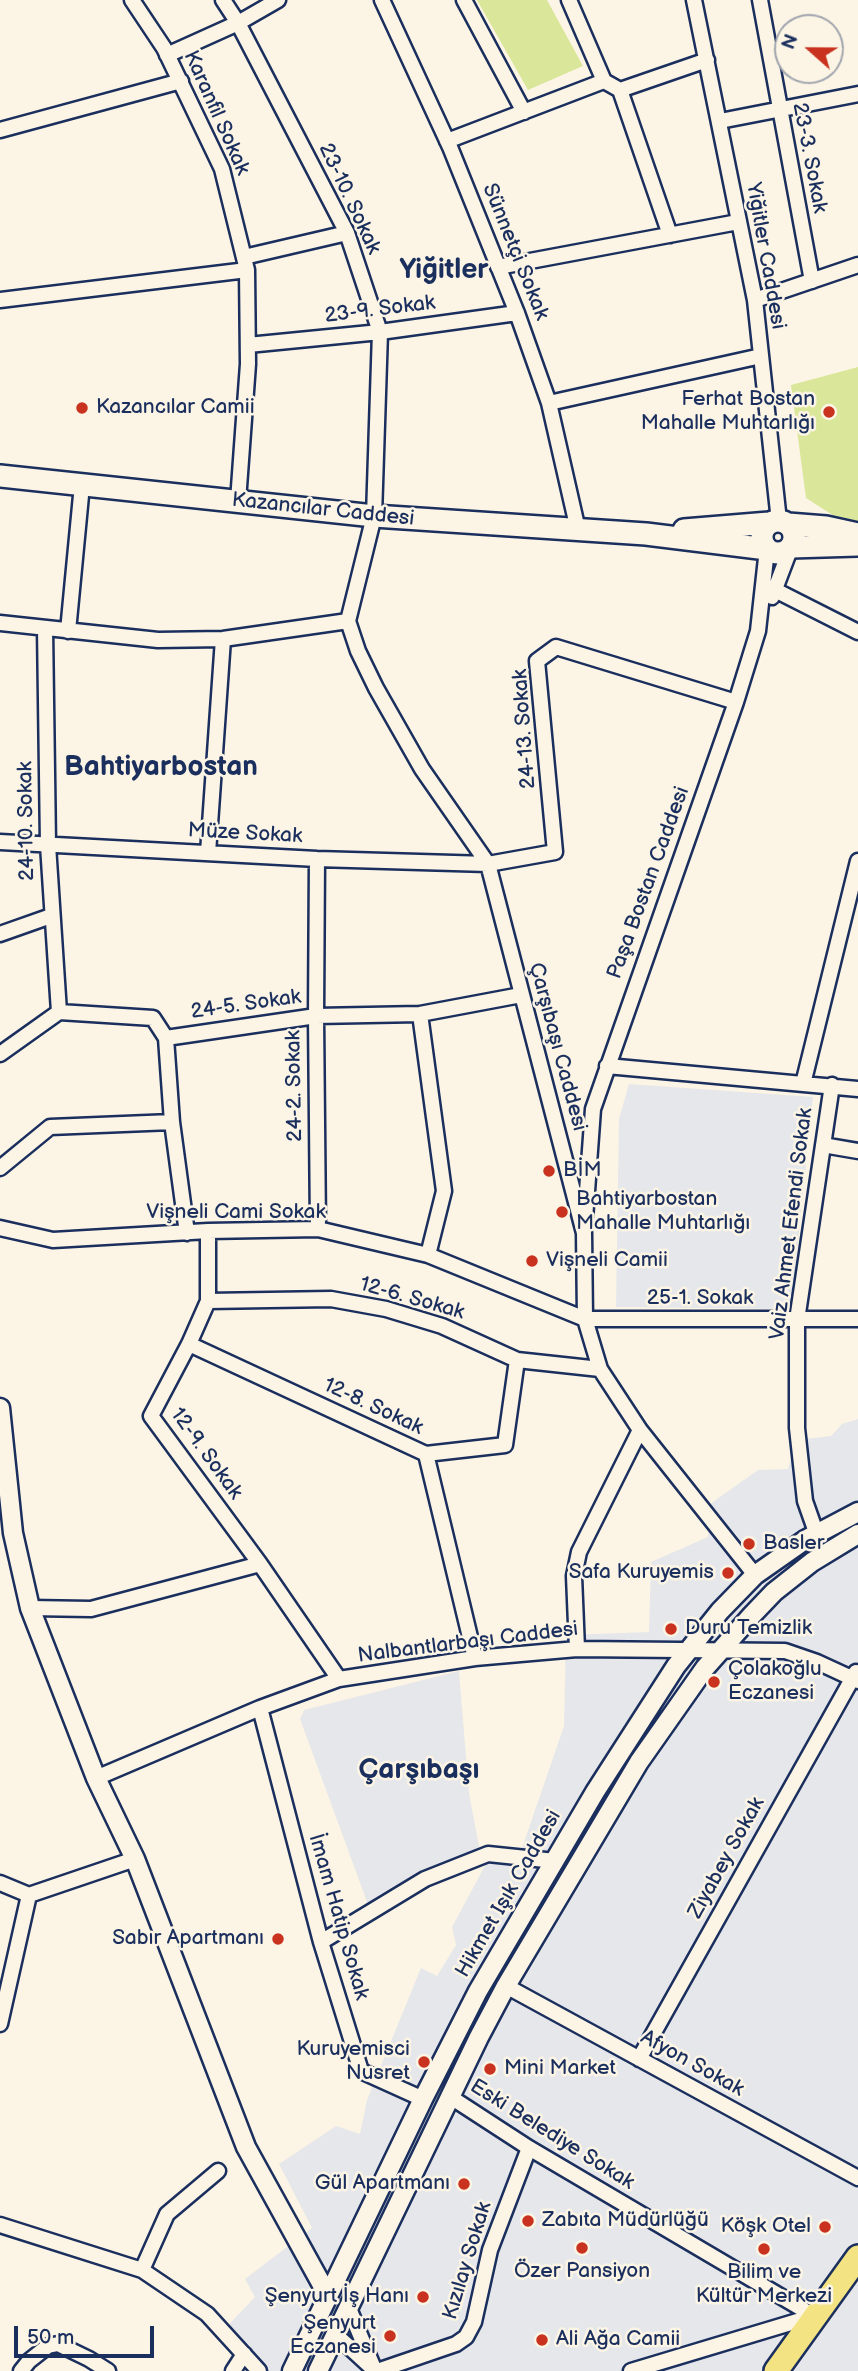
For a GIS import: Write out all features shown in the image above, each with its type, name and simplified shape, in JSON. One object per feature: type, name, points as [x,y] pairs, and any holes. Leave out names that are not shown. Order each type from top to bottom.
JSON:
[{"type":"main road","name":"Kazancılar Caddesi","points":[[0,476],[374,516],[646,534],[767,549]]},
{"type":"main road","name":"Kazancılar Caddesi","points":[[646,534],[779,523],[826,527],[858,534]]},
{"type":"main road","points":[[791,547],[794,537],[779,523],[762,535],[767,549],[777,553],[791,547],[858,545]]},
{"type":"main road","points":[[776,2371],[858,2257]]},
{"type":"main road","points":[[792,2371],[858,2277]]},
{"type":"street","name":"Karanfil Sokak","points":[[132,0],[181,81],[222,169],[246,264],[248,345],[238,501]]},
{"type":"street","name":"23-10. Sokak","points":[[223,0],[238,23],[347,233],[380,332],[374,516]]},
{"type":"street","points":[[167,55],[238,23],[278,0]]},
{"type":"street","name":"Sünnetçi Sokak","points":[[382,0],[447,141],[517,313],[549,403],[578,530]]},
{"type":"street","points":[[464,0],[524,112]]},
{"type":"street","points":[[569,0],[604,81],[620,90],[670,235]]},
{"type":"street","name":"Yiğitler Caddesi","points":[[694,0],[755,300],[779,523]]},
{"type":"street","name":"23-3. Sokak","points":[[760,0],[812,282]]},
{"type":"street","points":[[620,90],[707,60]]},
{"type":"street","points":[[0,130],[181,81]]},
{"type":"street","points":[[447,141],[604,81]]},
{"type":"street","points":[[720,121],[858,94]]},
{"type":"street","points":[[498,267],[738,222]]},
{"type":"street","points":[[0,300],[246,264],[347,233]]},
{"type":"street","points":[[755,300],[858,265]]},
{"type":"street","name":"23-9. Sokak","points":[[248,345],[380,332],[517,313]]},
{"type":"street","points":[[549,403],[761,356]]},
{"type":"street","points":[[68,631],[82,485]]},
{"type":"street","points":[[0,623],[158,640],[223,639],[348,621],[374,516]]},
{"type":"street","points":[[758,631],[791,547]]},
{"type":"street","name":"Paşa Bostan Caddesi","points":[[584,1233],[593,1109],[736,702],[758,631],[767,549]]},
{"type":"street","points":[[775,590],[858,632]]},
{"type":"street","name":"Çarşıbaşı Caddesi","points":[[348,621],[358,651],[376,688],[409,746],[488,864],[584,1233],[585,1319],[600,1369],[640,1430],[755,1575]]},
{"type":"street","name":"24-10. Sokak","points":[[45,628],[48,845],[59,1012]]},
{"type":"street","points":[[208,853],[223,639]]},
{"type":"street","name":"24-13. Sokak","points":[[488,864],[555,852],[537,662],[556,647],[736,702]]},
{"type":"street","name":"Müze Sokak","points":[[0,842],[317,859],[488,864]]},
{"type":"street","name":"24-2. Sokak","points":[[317,859],[318,1229]]},
{"type":"street","points":[[803,1084],[858,861]]},
{"type":"street","points":[[0,934],[51,916]]},
{"type":"street","name":"24-5. Sokak","points":[[59,1012],[153,1018],[166,1038],[316,1016],[420,1014],[521,995]]},
{"type":"street","points":[[0,1054],[59,1012]]},
{"type":"street","points":[[420,1014],[444,1191],[428,1255]]},
{"type":"street","points":[[166,1038],[172,1122],[187,1233]]},
{"type":"street","points":[[607,1066],[858,1089]]},
{"type":"street","name":"Vaiz Ahmet Efendi Sokak","points":[[817,1535],[805,1501],[797,1429],[797,1320],[832,1085]]},
{"type":"street","points":[[0,1168],[50,1127],[172,1122]]},
{"type":"street","points":[[823,1145],[858,1151]]},
{"type":"street","name":"Vişneli Cami Sokak","points":[[0,1228],[53,1240],[208,1231],[318,1229],[428,1255],[585,1319]]},
{"type":"street","name":"12-9. Sokak","points":[[208,1231],[208,1301],[189,1345],[152,1416],[260,1564],[339,1679]]},
{"type":"street","name":"12-6. Sokak","points":[[208,1301],[331,1299],[386,1309],[442,1326],[517,1360],[600,1369]]},
{"type":"street","name":"25-1. Sokak","points":[[585,1319],[858,1319]]},
{"type":"street","name":"12-8. Sokak","points":[[189,1345],[426,1454],[475,1658]]},
{"type":"street","points":[[426,1454],[505,1446],[517,1360]]},
{"type":"street","points":[[0,1408],[6,1532],[30,1608],[96,1778],[135,1859],[246,2147],[327,2294]]},
{"type":"street","points":[[577,1649],[574,1576],[579,1552],[640,1430]]},
{"type":"street","name":"Hikmet Işık Caddesi","points":[[292,2371],[327,2294],[490,1968],[635,1728],[689,1649],[720,1611],[755,1575],[795,1547],[858,1512]]},
{"type":"street","name":"Hikmet Işık Caddesi","points":[[318,2371],[449,2096],[506,1986],[639,1762],[673,1711],[721,1649],[789,1579],[811,1562],[858,1534]]},
{"type":"street","points":[[30,1608],[91,1609],[260,1564]]},
{"type":"street","name":"Nalbantlarbaşı Caddesi","points":[[96,1778],[260,1708],[339,1679],[475,1658],[577,1649],[785,1651],[856,1676]]},
{"type":"street","name":"Ziyabey Sokak","points":[[639,2059],[856,1676]]},
{"type":"street","name":"İmam Hatip Sokak","points":[[260,1708],[321,1942],[361,2071],[423,2099]]},
{"type":"street","points":[[321,1942],[425,1879],[488,1854],[555,1861]]},
{"type":"street","points":[[0,1882],[29,1895],[135,1859]]},
{"type":"street","points":[[0,2024],[29,1895]]},
{"type":"street","name":"Afyon Sokak","points":[[506,1986],[858,2178]]},
{"type":"street","name":"Eski Belediye Sokak","points":[[449,2096],[529,2148],[814,2316]]},
{"type":"street","name":"Kızılay Sokak","points":[[376,2371],[447,2347],[466,2337],[474,2322],[490,2250],[529,2148]]},
{"type":"street","points":[[142,2270],[166,2214],[218,2171]]},
{"type":"street","points":[[0,2225],[142,2270],[207,2314],[259,2371]]},
{"type":"street","points":[[348,2306],[376,2371]]},
{"type":"street","points":[[631,2371],[814,2316]]},
{"type":"street","points":[[335,2334],[376,2371]]},
{"type":"street","points":[[21,2371],[48,2346],[58,2344],[108,2371]]},
{"type":"street","points":[[233,2371],[244,2354]]},
{"type":"shaded area","points":[[629,1084],[813,1097],[791,1309],[616,1307],[619,1119]]},
{"type":"shaded area","points":[[858,1419],[858,2371],[250,2371],[218,2336],[255,2297],[245,2279],[312,2228],[279,2164],[336,2126],[360,2134],[367,2100],[421,1968],[437,1976],[456,1945],[452,1927],[494,1849],[521,1851],[564,1726],[566,1635],[649,1632],[651,1562],[708,1537],[710,1504],[758,1470],[788,1469],[796,1440],[831,1436],[842,1424]]},
{"type":"shaded area","points":[[459,1671],[469,1793],[479,1847],[415,1879],[370,1910],[300,1719],[304,1710]]},
{"type":"green space","points":[[477,0],[547,0],[583,66],[528,90]]},
{"type":"green space","points":[[858,367],[858,521],[834,516],[806,498],[791,385]]},
{"type":"place","name":"Kazancılar Camii","points":[[82,408]]},
{"type":"place","name":"Ferhat Bostan Mahalle Muhtarlığı","points":[[829,412]]},
{"type":"place","name":"BİM","points":[[549,1171]]},
{"type":"place","name":"Bahtiyarbostan Mahalle Muhtarlığı","points":[[562,1212]]},
{"type":"place","name":"Vişneli Camii","points":[[532,1261]]},
{"type":"place","name":"Basler","points":[[749,1544]]},
{"type":"place","name":"Safa Kuruyemis","points":[[728,1573]]},
{"type":"place","name":"Duru Temizlik","points":[[671,1629]]},
{"type":"place","name":"Çolakoğlu Eczanesi","points":[[714,1682]]},
{"type":"place","name":"Sabır Apartmanı","points":[[278,1939]]},
{"type":"place","name":"Kuruyemisci Nusret","points":[[424,2062]]},
{"type":"place","name":"Mini Market","points":[[490,2069]]},
{"type":"place","name":"Gül Apartmanı","points":[[464,2184]]},
{"type":"place","name":"Zabıta Müdürlüğü","points":[[528,2221]]},
{"type":"place","name":"Köşk Otel","points":[[825,2227]]},
{"type":"place","name":"Özer Pansiyon","points":[[582,2248]]},
{"type":"place","name":"Bilim ve Kültür Merkezi","points":[[764,2249]]},
{"type":"place","name":"Şenyurt İş Hanı","points":[[423,2297]]},
{"type":"place","name":"Şenyurt Eczanesi","points":[[390,2336]]},
{"type":"place","name":"Ali Ağa Camii","points":[[542,2340]]},
{"type":"district","name":"Yiğitler","points":[[444,271]]},
{"type":"district","name":"Bahtiyarbostan","points":[[161,768]]},
{"type":"district","name":"Çarşıbaşı","points":[[419,1771]]}]
